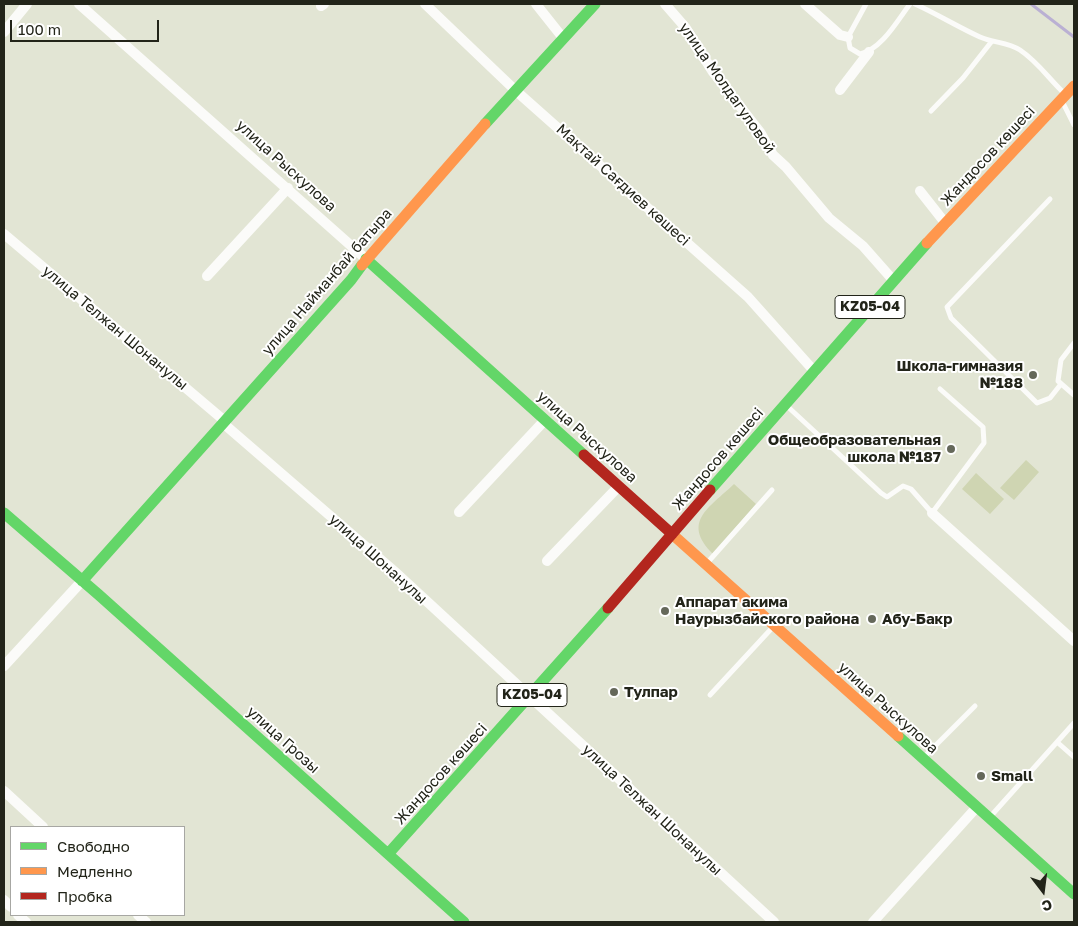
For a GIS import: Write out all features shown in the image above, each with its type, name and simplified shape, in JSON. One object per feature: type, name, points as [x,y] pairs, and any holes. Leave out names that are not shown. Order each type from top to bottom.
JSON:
[{"type":"main road","name":"улица Найманбай батыра","points":[[82,581],[225,423],[515,90],[595,4]]},
{"type":"main road","name":"Жандосов көшесі","points":[[388,854],[530,698],[893,280],[1074,86]]},
{"type":"main road","name":"улица Рыскулова","points":[[366,259],[922,760],[1074,894]]},
{"type":"main road","name":"KZ05-04","points":[[692,511],[686,531],[687,541],[693,553]]},
{"type":"main road","name":"улица Грозы","points":[[4,513],[464,922]]},
{"type":"main road","name":"KZ05-04","points":[[653,556],[671,547],[682,547],[693,553]]},
{"type":"street","points":[[4,32],[26,4]]},
{"type":"street","name":"улица Рыскулова","points":[[79,4],[366,259]]},
{"type":"street","name":"Мақтай Сағдиев көшесі","points":[[425,4],[515,90],[741,291],[815,372]]},
{"type":"street","points":[[536,4],[563,38]]},
{"type":"street","name":"улица Молдагуловой","points":[[665,4],[685,27],[713,72],[760,132],[773,155],[786,167],[829,218],[863,246],[893,280]]},
{"type":"street","points":[[805,4],[840,35],[848,37]]},
{"type":"street","points":[[840,90],[869,52]]},
{"type":"street","points":[[207,276],[288,188]]},
{"type":"street","points":[[920,191],[946,224]]},
{"type":"street","name":"улица Телжан Шонанулы","points":[[4,234],[225,423]]},
{"type":"street","points":[[458,512],[545,420]]},
{"type":"street","name":"улица Шонанулы","points":[[225,423],[394,571],[530,698]]},
{"type":"street","points":[[547,561],[619,486]]},
{"type":"street","points":[[932,513],[1074,641]]},
{"type":"street","points":[[4,666],[82,581]]},
{"type":"street","name":"улица Телжан Шонанулы","points":[[530,698],[774,922]]},
{"type":"street","points":[[4,791],[42,826]]},
{"type":"street","points":[[873,922],[976,808]]},
{"type":"lane","points":[[866,4],[848,37],[850,48],[860,54],[869,52],[881,42],[910,4]]},
{"type":"lane","points":[[915,4],[992,41],[1009,44],[1038,63],[1064,98],[1074,125]]},
{"type":"lane","points":[[931,111],[963,78],[992,41]]},
{"type":"lane","points":[[1050,199],[947,307],[951,318],[1037,403],[1050,398],[1061,384]]},
{"type":"lane","points":[[1074,343],[1061,360],[1058,382],[1074,394]]},
{"type":"lane","points":[[785,405],[881,493],[887,496],[903,486],[911,489],[932,513],[984,442],[983,427],[940,389]]},
{"type":"lane","points":[[706,564],[772,490]]},
{"type":"lane","points":[[710,695],[774,626]]},
{"type":"lane","points":[[922,760],[975,706]]},
{"type":"lane","points":[[988,819],[1074,723]]},
{"type":"lane","points":[[1057,742],[1074,758]]},
{"type":"green space","points":[[1026,460],[1039,472],[1014,500],[1000,488]]},
{"type":"green space","points":[[976,473],[1004,499],[990,514],[962,489]]},
{"type":"green space","points":[[734,484],[756,504],[713,554],[699,533],[699,524],[708,508]]},
{"type":"waterway","points":[[1031,4],[1074,37]]},
{"type":"traffic: fast","points":[[485,124],[595,4]]},
{"type":"traffic: fast","points":[[710,490],[927,243]]},
{"type":"traffic: fast","points":[[366,259],[584,455]]},
{"type":"traffic: fast","points":[[82,581],[351,280],[362,265]]},
{"type":"traffic: fast","points":[[4,513],[99,595],[388,854]]},
{"type":"traffic: fast","points":[[464,922],[388,854],[608,608]]},
{"type":"traffic: fast","points":[[898,736],[1074,894]]},
{"type":"traffic: slow","points":[[927,243],[1074,86]]},
{"type":"traffic: slow","points":[[362,265],[485,124]]},
{"type":"traffic: slow","points":[[672,534],[898,736]]},
{"type":"traffic: jam","points":[[584,455],[672,534]]},
{"type":"traffic: jam","points":[[608,608],[710,490]]},
{"type":"place","name":"Школа-гимназия №188","points":[[1033,375]]},
{"type":"place","name":"Общеобразовательная школа №187","points":[[951,449]]},
{"type":"place","name":"Аппарат акима Наурызбайского района","points":[[665,611]]},
{"type":"place","name":"Абу-Бакр","points":[[872,619]]},
{"type":"place","name":"Тулпар","points":[[614,692]]},
{"type":"place","name":"Small","points":[[981,776]]}]
